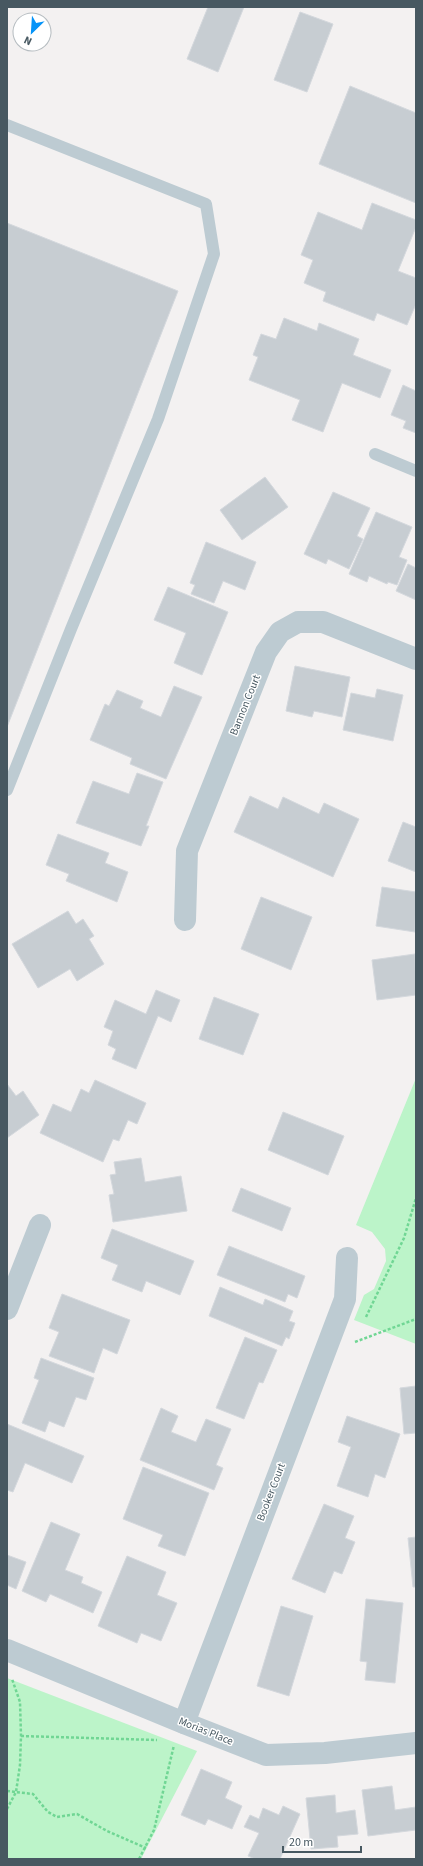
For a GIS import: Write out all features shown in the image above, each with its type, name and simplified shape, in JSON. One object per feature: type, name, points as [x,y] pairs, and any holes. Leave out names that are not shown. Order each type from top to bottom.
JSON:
[{"type":"street","name":"Bannon Court","points":[[185,920],[187,851],[266,652],[280,632],[298,622],[323,622],[416,659]]},
{"type":"street","points":[[7,1309],[40,1225]]},
{"type":"street","name":"Booker Court","points":[[179,1731],[345,1299],[347,1258]]},
{"type":"street","name":"Morias Place","points":[[7,1650],[179,1731],[266,1755],[325,1753],[416,1743]]},
{"type":"lane","points":[[7,125],[206,204],[214,254],[158,419],[71,629],[7,790]]},
{"type":"lane","points":[[375,454],[416,471]]},
{"type":"path","points":[[364,1322],[404,1238],[416,1198]]},
{"type":"path","points":[[358,1336],[354,1342],[416,1319]]},
{"type":"path","points":[[7,1809],[16,1792],[20,1765],[21,1736],[20,1702],[11,1675]]},
{"type":"path","points":[[139,1859],[154,1830],[179,1731]]},
{"type":"path","points":[[21,1736],[159,1740]]},
{"type":"path","points":[[7,1791],[33,1794],[48,1812],[57,1817],[77,1814],[107,1831],[146,1848]]},
{"type":"green space","points":[[416,1078],[416,1344],[354,1320],[364,1295],[374,1289],[386,1261],[385,1249],[372,1232],[356,1225]]},
{"type":"green space","points":[[7,1678],[197,1751],[141,1859],[7,1859]]},
{"type":"building","points":[[208,7],[244,7],[218,72],[187,59]]},
{"type":"building","points":[[300,12],[333,24],[307,92],[274,80]]},
{"type":"building","points":[[350,86],[416,113],[416,203],[319,164]]},
{"type":"building","points":[[372,203],[416,220],[416,227],[398,271],[416,278],[416,304],[407,325],[377,313],[374,321],[323,301],[326,292],[304,283],[313,260],[301,255],[318,212],[362,230]]},
{"type":"building","points":[[7,223],[178,291],[7,727]]},
{"type":"building","points":[[284,318],[317,331],[319,323],[359,339],[353,355],[391,370],[380,398],[342,383],[323,432],[292,420],[300,400],[249,380],[258,357],[253,355],[261,334],[276,339]]},
{"type":"building","points":[[403,385],[416,391],[416,433],[403,428],[406,421],[391,415]]},
{"type":"building","points":[[265,477],[288,507],[242,540],[220,510]]},
{"type":"building","points":[[333,492],[370,508],[357,536],[363,539],[349,569],[328,559],[326,564],[304,554]]},
{"type":"building","points":[[376,512],[412,527],[399,557],[407,560],[397,585],[388,582],[387,584],[369,576],[367,582],[349,574]]},
{"type":"building","points":[[206,542],[256,562],[245,590],[223,581],[214,603],[191,594],[195,585],[190,583]]},
{"type":"building","points":[[408,564],[416,568],[416,600],[396,591]]},
{"type":"building","points":[[168,587],[228,612],[202,675],[174,663],[186,633],[154,620]]},
{"type":"building","points":[[295,666],[350,677],[342,717],[314,711],[312,717],[286,711]]},
{"type":"building","points":[[174,686],[202,697],[166,779],[130,764],[132,758],[90,740],[105,704],[109,706],[117,690],[143,701],[140,708],[161,717]]},
{"type":"building","points":[[377,689],[403,695],[393,741],[343,730],[351,693],[375,698]]},
{"type":"building","points":[[137,773],[163,782],[146,826],[149,826],[141,846],[76,823],[93,781],[129,794]]},
{"type":"building","points":[[250,796],[278,809],[283,797],[319,814],[324,803],[359,819],[333,877],[234,832]]},
{"type":"building","points":[[403,822],[416,827],[416,872],[388,861]]},
{"type":"building","points":[[58,834],[109,853],[105,863],[128,872],[117,902],[66,881],[69,874],[46,865]]},
{"type":"building","points":[[382,887],[416,892],[415,932],[376,926]]},
{"type":"building","points":[[261,897],[312,917],[291,970],[241,949]]},
{"type":"building","points":[[68,911],[76,924],[83,919],[94,936],[89,939],[104,964],[77,981],[70,969],[38,988],[12,944]]},
{"type":"building","points":[[415,954],[416,995],[377,1000],[372,960]]},
{"type":"building","points":[[156,990],[180,1000],[171,1022],[158,1016],[136,1069],[112,1059],[116,1049],[108,1045],[113,1031],[104,1027],[115,1000],[146,1014]]},
{"type":"building","points":[[214,997],[259,1014],[243,1055],[199,1039]]},
{"type":"building","points":[[95,1080],[146,1103],[137,1124],[128,1120],[119,1141],[113,1139],[103,1162],[40,1133],[53,1104],[71,1112],[81,1089],[89,1093]]},
{"type":"building","points":[[7,1084],[16,1096],[23,1091],[39,1115],[7,1138]]},
{"type":"building","points":[[283,1112],[344,1136],[328,1175],[268,1150]]},
{"type":"building","points":[[141,1158],[145,1182],[181,1176],[187,1211],[113,1222],[109,1195],[114,1194],[110,1175],[116,1174],[114,1162]]},
{"type":"building","points":[[241,1188],[291,1208],[282,1231],[232,1211]]},
{"type":"building","points":[[112,1229],[194,1261],[180,1295],[146,1281],[142,1292],[112,1280],[118,1265],[101,1258]]},
{"type":"building","points":[[229,1246],[305,1276],[297,1298],[288,1294],[285,1302],[217,1275]]},
{"type":"building","points":[[220,1287],[263,1305],[265,1299],[293,1311],[289,1321],[295,1323],[289,1339],[286,1337],[282,1346],[209,1316]]},
{"type":"building","points":[[62,1294],[130,1320],[117,1354],[103,1348],[94,1373],[49,1356],[59,1332],[49,1328]]},
{"type":"building","points":[[245,1337],[277,1350],[263,1383],[259,1382],[244,1419],[216,1408]]},
{"type":"building","points":[[41,1358],[94,1378],[86,1400],[76,1397],[64,1427],[49,1421],[45,1432],[22,1423],[39,1380],[34,1378]]},
{"type":"building","points":[[416,1386],[416,1433],[404,1434],[400,1388]]},
{"type":"building","points":[[161,1408],[178,1416],[171,1432],[196,1442],[206,1419],[231,1429],[216,1465],[223,1468],[214,1490],[140,1460]]},
{"type":"building","points":[[347,1416],[400,1434],[385,1478],[375,1474],[368,1497],[337,1486],[351,1447],[338,1442]]},
{"type":"building","points":[[7,1424],[84,1456],[72,1483],[25,1463],[13,1492],[7,1490]]},
{"type":"building","points":[[143,1467],[209,1493],[185,1556],[158,1546],[163,1535],[123,1519]]},
{"type":"building","points":[[324,1504],[354,1516],[345,1538],[355,1542],[342,1574],[334,1571],[325,1593],[292,1579]]},
{"type":"building","points":[[51,1522],[80,1534],[65,1570],[83,1577],[81,1583],[102,1592],[93,1613],[50,1594],[46,1602],[22,1591]]},
{"type":"building","points":[[416,1537],[416,1587],[413,1587],[408,1538]]},
{"type":"building","points":[[7,1555],[26,1562],[16,1589],[7,1585]]},
{"type":"building","points":[[127,1556],[166,1572],[157,1595],[177,1603],[161,1641],[141,1633],[137,1643],[98,1626]]},
{"type":"building","points":[[366,1599],[403,1603],[395,1683],[365,1680],[367,1662],[360,1661]]},
{"type":"building","points":[[281,1606],[313,1616],[289,1696],[257,1686]]},
{"type":"building","points":[[201,1769],[232,1782],[225,1798],[242,1806],[232,1829],[208,1819],[205,1825],[181,1815]]},
{"type":"building","points":[[392,1786],[395,1810],[416,1807],[416,1830],[368,1836],[362,1790]]},
{"type":"building","points":[[335,1795],[336,1813],[355,1810],[358,1834],[337,1836],[338,1847],[311,1849],[306,1798]]},
{"type":"building","points":[[283,1806],[300,1814],[280,1859],[255,1859],[248,1856],[259,1833],[244,1827],[250,1815],[259,1819],[263,1808],[279,1815]]}]
